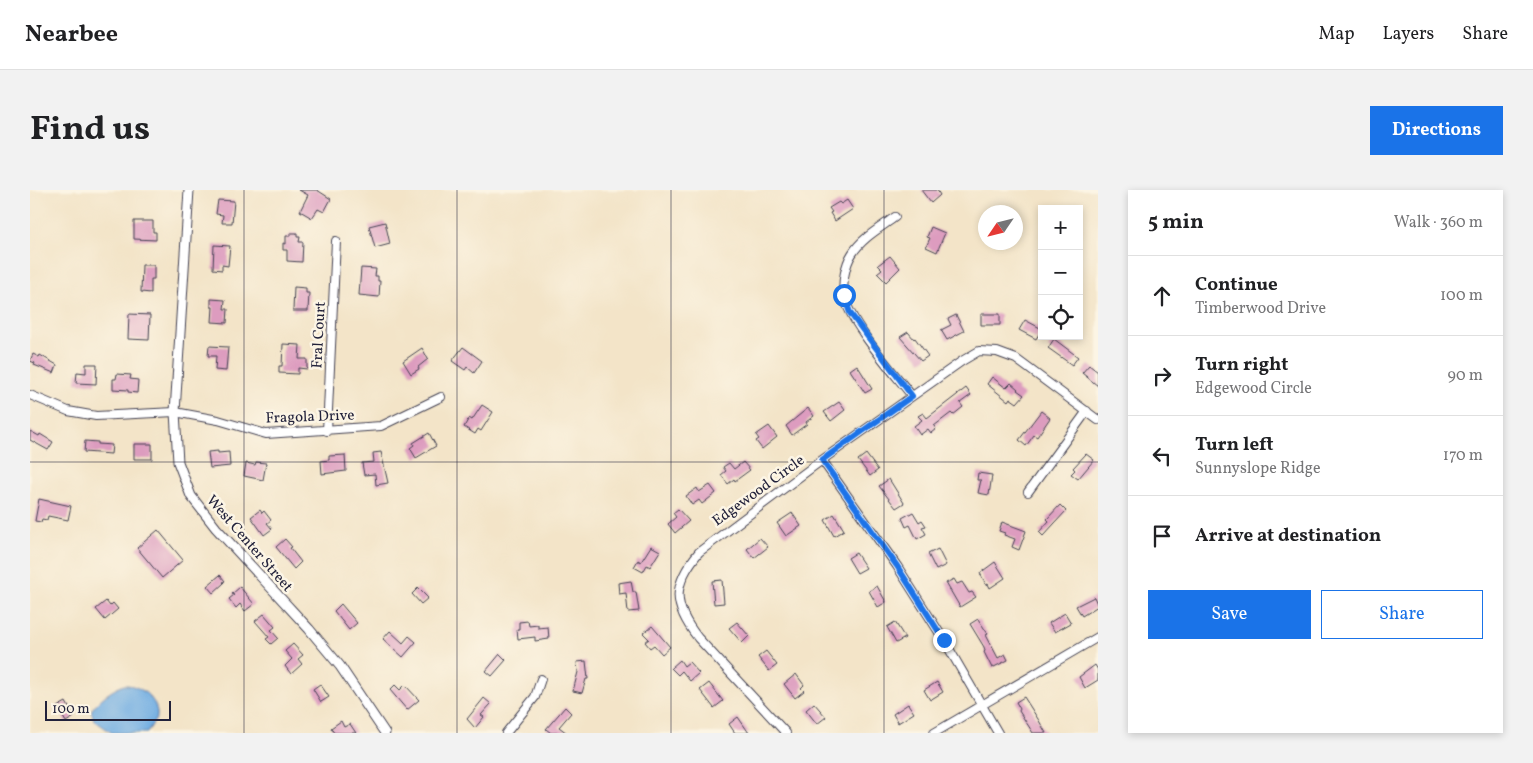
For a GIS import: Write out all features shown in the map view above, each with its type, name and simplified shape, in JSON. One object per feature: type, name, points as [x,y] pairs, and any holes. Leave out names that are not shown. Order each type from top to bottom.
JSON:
[{"type":"street","name":"West Center Street","points":[[189,190],[175,412],[178,462],[191,496],[216,528],[340,666],[385,733]]},
{"type":"street","points":[[895,217],[863,241],[851,256],[845,272],[844,295],[850,313],[912,396]]},
{"type":"street","name":"Fral Court","points":[[327,431],[336,242]]},
{"type":"street","name":"Edgewood Circle","points":[[786,733],[685,622],[678,604],[680,585],[687,567],[698,552],[822,460],[979,351],[997,352],[1016,358],[1098,420]]},
{"type":"street","name":"Fragola Drive","points":[[30,395],[68,411],[96,416],[175,412],[218,420],[266,434],[381,426],[441,397]]},
{"type":"street","points":[[1028,492],[1087,411]]},
{"type":"street","points":[[822,460],[897,566],[944,640],[998,733]]},
{"type":"street","points":[[934,733],[1098,637]]},
{"type":"street","points":[[506,733],[535,697],[541,679]]},
{"type":"water","points":[[124,685],[130,685],[142,690],[152,699],[155,705],[157,717],[147,733],[112,733],[94,720],[91,711],[97,703],[110,692]]},
{"type":"building","points":[[299,190],[317,190],[331,199],[324,212],[318,209],[312,218],[300,211],[308,195]]},
{"type":"building","points":[[921,190],[937,190],[940,195],[931,203]]},
{"type":"building","points":[[218,200],[234,201],[232,223],[222,223],[223,215],[216,214]]},
{"type":"building","points":[[847,200],[853,209],[835,221],[829,208]]},
{"type":"building","points":[[134,221],[153,221],[153,232],[156,232],[156,240],[134,239]]},
{"type":"building","points":[[385,222],[390,244],[375,248],[369,226]]},
{"type":"building","points":[[931,227],[945,233],[937,252],[926,247],[930,238],[927,237]]},
{"type":"building","points":[[290,233],[297,233],[297,237],[300,237],[299,242],[303,242],[302,262],[287,261],[287,250],[283,250],[283,243],[286,244],[286,236],[290,236]]},
{"type":"building","points":[[214,245],[230,246],[228,266],[222,265],[222,270],[213,269]]},
{"type":"building","points":[[890,256],[900,268],[886,282],[877,273],[882,269],[878,265]]},
{"type":"building","points":[[142,265],[154,265],[151,293],[141,292]]},
{"type":"building","points":[[361,268],[376,269],[375,276],[378,276],[378,281],[380,281],[379,297],[359,295]]},
{"type":"building","points":[[294,287],[306,288],[306,293],[309,293],[308,311],[293,311]]},
{"type":"building","points":[[211,299],[225,300],[224,309],[228,309],[227,323],[212,322],[213,307],[211,307]]},
{"type":"building","points":[[129,314],[150,315],[149,340],[128,339]]},
{"type":"building","points":[[981,314],[1000,314],[1000,325],[981,325]]},
{"type":"building","points":[[956,315],[964,331],[947,340],[941,330],[951,325],[948,319]]},
{"type":"building","points":[[1025,320],[1038,327],[1038,336],[1036,339],[1019,330]]},
{"type":"building","points":[[908,332],[915,338],[928,356],[921,361],[900,337]]},
{"type":"building","points":[[1055,340],[1078,357],[1072,365],[1048,348]]},
{"type":"building","points":[[283,344],[300,345],[299,359],[307,359],[307,369],[298,368],[298,374],[279,373],[279,366],[282,366]]},
{"type":"building","points":[[209,346],[228,347],[226,371],[215,370],[216,356],[208,356]]},
{"type":"building","points":[[463,347],[482,361],[474,373],[467,367],[465,370],[452,361]]},
{"type":"building","points":[[422,348],[428,359],[418,367],[419,369],[411,374],[403,361]]},
{"type":"building","points":[[33,354],[39,357],[40,355],[57,365],[54,373],[34,365],[35,363],[30,361]]},
{"type":"building","points":[[86,364],[97,364],[96,384],[76,383],[77,372],[86,373]]},
{"type":"building","points":[[857,365],[872,389],[865,393],[850,370]]},
{"type":"building","points":[[1089,365],[1098,372],[1098,386],[1082,373]]},
{"type":"building","points":[[117,374],[131,375],[130,379],[138,380],[137,393],[113,389],[113,379],[116,379]]},
{"type":"building","points":[[992,377],[1006,388],[1011,383],[1024,395],[1017,403],[1010,398],[1008,401],[987,384]]},
{"type":"building","points":[[966,388],[971,395],[960,403],[963,407],[953,415],[951,413],[934,426],[936,429],[931,433],[928,429],[920,435],[914,426],[922,420],[918,416],[923,413],[927,418]]},
{"type":"building","points":[[839,402],[845,410],[831,421],[824,412]]},
{"type":"building","points":[[482,405],[493,412],[481,431],[478,429],[475,434],[464,427],[469,418],[472,420]]},
{"type":"building","points":[[808,408],[814,416],[792,435],[786,426]]},
{"type":"building","points":[[1041,411],[1050,418],[1037,437],[1034,435],[1026,446],[1019,440]]},
{"type":"building","points":[[769,426],[777,437],[762,449],[756,441],[759,439],[756,435]]},
{"type":"building","points":[[30,431],[39,436],[40,434],[53,442],[48,450],[30,440]]},
{"type":"building","points":[[429,433],[436,446],[416,458],[410,448],[414,445],[413,443]]},
{"type":"building","points":[[85,441],[112,445],[111,454],[84,452]]},
{"type":"building","points":[[134,444],[152,444],[152,459],[134,459]]},
{"type":"building","points":[[218,451],[218,453],[229,452],[230,466],[210,468],[208,452]]},
{"type":"building","points":[[381,452],[388,483],[376,485],[375,474],[364,475],[362,463],[374,462],[373,453]]},
{"type":"building","points":[[866,454],[878,470],[870,476],[858,460]]},
{"type":"building","points":[[1086,454],[1094,460],[1078,479],[1071,474],[1075,470],[1073,468]]},
{"type":"building","points":[[345,455],[346,471],[322,474],[321,461],[329,460],[329,456]]},
{"type":"building","points":[[256,462],[266,463],[263,480],[244,476],[246,463],[255,465]]},
{"type":"building","points":[[743,462],[750,470],[728,484],[721,475],[726,471],[723,467],[729,463],[734,469]]},
{"type":"building","points":[[978,473],[992,475],[989,495],[978,493],[981,480],[977,480]]},
{"type":"building","points":[[889,479],[904,503],[896,508],[879,486]]},
{"type":"building","points":[[710,485],[716,493],[702,504],[699,500],[692,505],[686,496],[697,488],[699,492]]},
{"type":"building","points":[[39,499],[71,506],[68,520],[48,516],[47,520],[35,521]]},
{"type":"building","points":[[1060,505],[1066,511],[1043,536],[1039,532],[1049,521],[1047,519]]},
{"type":"building","points":[[678,509],[689,521],[675,533],[668,524],[676,517],[673,513]]},
{"type":"building","points":[[260,510],[262,513],[264,511],[271,520],[267,523],[272,529],[264,535],[251,517]]},
{"type":"building","points":[[913,512],[919,522],[922,520],[926,526],[922,527],[926,534],[917,539],[910,525],[906,527],[902,518]]},
{"type":"building","points":[[792,513],[801,526],[786,536],[777,523]]},
{"type":"building","points":[[834,514],[844,530],[834,536],[825,520]]},
{"type":"building","points":[[1002,522],[1026,531],[1019,550],[1012,547],[1015,539],[999,531]]},
{"type":"building","points":[[158,530],[183,560],[162,578],[137,548]]},
{"type":"building","points":[[760,538],[768,547],[754,558],[747,549]]},
{"type":"building","points":[[285,539],[301,562],[294,569],[276,547]]},
{"type":"building","points":[[651,546],[660,551],[650,567],[647,565],[643,572],[634,567],[638,560],[641,562]]},
{"type":"building","points":[[938,549],[946,565],[936,570],[928,554]]},
{"type":"building","points":[[856,553],[866,568],[857,573],[848,558]]},
{"type":"building","points":[[995,562],[1005,578],[990,588],[988,584],[986,585],[980,573]]},
{"type":"building","points":[[220,575],[225,581],[213,593],[207,586]]},
{"type":"building","points":[[954,579],[957,584],[962,582],[969,593],[972,592],[976,597],[960,607],[946,583]]},
{"type":"building","points":[[722,580],[724,603],[714,604],[712,581]]},
{"type":"building","points":[[631,581],[633,592],[636,592],[639,611],[628,612],[626,593],[619,594],[618,583]]},
{"type":"building","points":[[877,586],[886,602],[878,607],[869,591]]},
{"type":"building","points":[[240,587],[254,604],[245,611],[240,604],[236,608],[229,599]]},
{"type":"building","points":[[418,588],[428,598],[421,604],[412,594]]},
{"type":"building","points":[[1094,597],[1098,606],[1082,616],[1076,606]]},
{"type":"building","points":[[106,601],[110,606],[113,603],[118,609],[105,620],[96,609]]},
{"type":"building","points":[[341,604],[357,623],[349,630],[334,611]]},
{"type":"building","points":[[1065,613],[1071,623],[1055,632],[1049,623]]},
{"type":"building","points":[[264,614],[275,627],[271,630],[278,638],[271,644],[266,639],[269,637],[255,621]]},
{"type":"building","points":[[978,619],[988,634],[986,635],[998,658],[1005,654],[1008,660],[992,668],[984,652],[984,647],[970,624]]},
{"type":"building","points":[[528,621],[529,626],[538,625],[538,628],[548,627],[549,639],[535,641],[535,637],[518,639],[517,629],[519,629],[519,622]]},
{"type":"building","points":[[737,622],[749,636],[742,643],[729,628]]},
{"type":"building","points":[[895,622],[905,638],[896,643],[887,627]]},
{"type":"building","points":[[652,626],[670,647],[662,654],[654,645],[650,648],[645,642],[649,639],[643,633]]},
{"type":"building","points":[[390,631],[403,643],[409,636],[416,642],[403,657],[383,639]]},
{"type":"building","points":[[293,644],[303,655],[298,659],[302,664],[291,674],[285,666],[292,659],[285,651]]},
{"type":"building","points":[[766,651],[777,665],[769,671],[758,657]]},
{"type":"building","points":[[500,654],[506,660],[492,676],[486,671]]},
{"type":"building","points":[[680,660],[684,666],[689,662],[699,673],[690,681],[682,671],[678,675],[671,668]]},
{"type":"building","points":[[586,661],[588,679],[586,679],[582,693],[573,691],[578,672],[577,662]]},
{"type":"building","points":[[1095,665],[1098,670],[1098,680],[1085,688],[1079,677]]},
{"type":"building","points":[[796,674],[804,685],[801,688],[804,691],[795,698],[784,684]]},
{"type":"building","points":[[937,682],[943,692],[930,700],[924,690]]},
{"type":"building","points":[[709,683],[723,701],[714,708],[700,690]]},
{"type":"building","points":[[320,684],[329,697],[321,702],[313,689]]},
{"type":"building","points":[[395,685],[400,690],[405,685],[419,700],[407,710],[390,690]]},
{"type":"building","points":[[1024,697],[1046,733],[1033,733],[1019,711],[1020,709],[1016,702]]},
{"type":"building","points":[[484,698],[491,704],[481,715],[484,717],[475,728],[467,719]]},
{"type":"building","points":[[66,702],[74,717],[66,722],[57,707]]},
{"type":"building","points":[[814,703],[826,717],[817,724],[806,710]]},
{"type":"building","points":[[908,704],[914,713],[898,723],[893,714]]},
{"type":"building","points":[[565,707],[571,713],[559,727],[567,733],[551,733],[546,729]]},
{"type":"building","points":[[738,717],[749,733],[735,733],[729,724]]},
{"type":"building","points":[[341,721],[344,727],[350,724],[356,733],[334,733],[331,728]]},
{"type":"route","points":[[844,295],[850,313],[912,396],[822,460],[897,566],[944,640]]}]
